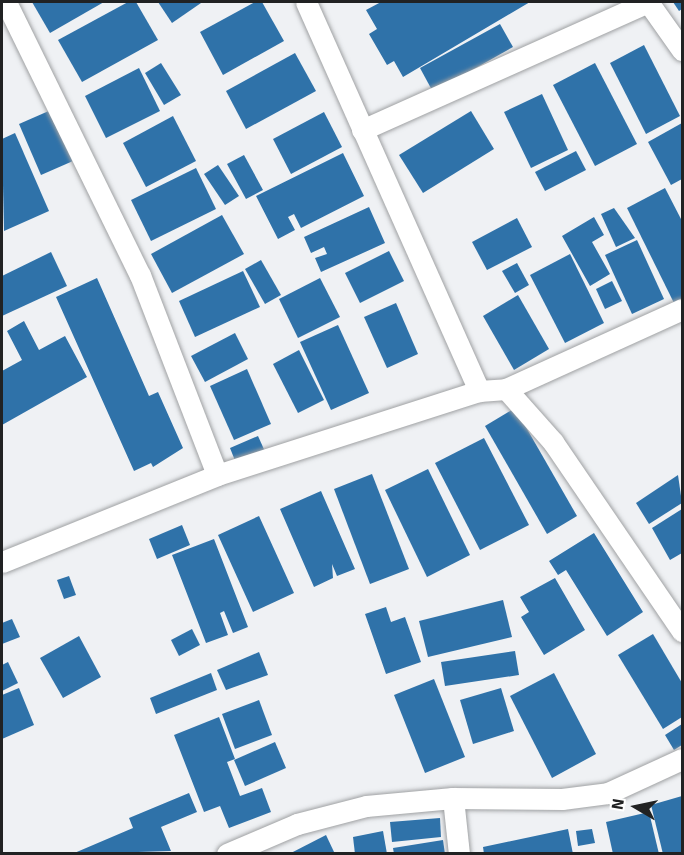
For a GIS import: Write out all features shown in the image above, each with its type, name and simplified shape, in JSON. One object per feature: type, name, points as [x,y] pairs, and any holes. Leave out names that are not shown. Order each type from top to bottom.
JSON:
[{"type":"street","points":[[6,2],[140,275],[217,476]]},
{"type":"street","points":[[306,2],[479,391]]},
{"type":"street","points":[[362,130],[648,2],[682,50]]},
{"type":"street","points":[[2,562],[217,476],[479,391],[506,389],[682,309]]},
{"type":"street","points":[[506,389],[553,442],[682,631]]},
{"type":"street","points":[[228,854],[297,824],[366,806],[453,798],[562,800],[608,793],[682,759]]},
{"type":"street","points":[[453,798],[459,854]]},
{"type":"building","points":[[32,2],[104,2],[50,33]]},
{"type":"building","points":[[128,2],[136,2],[158,40],[82,82],[58,40]]},
{"type":"building","points":[[158,2],[200,2],[201,3],[172,23]]},
{"type":"building","points":[[255,2],[262,2],[284,41],[223,75],[200,32]]},
{"type":"building","points":[[381,2],[530,2],[403,77],[394,61],[387,65],[369,34],[377,29],[366,10]]},
{"type":"building","points":[[673,2],[682,2],[682,9],[679,11]]},
{"type":"building","points":[[500,24],[513,47],[433,92],[420,68]]},
{"type":"building","points":[[644,45],[680,116],[646,134],[610,63]]},
{"type":"building","points":[[295,53],[316,91],[246,129],[226,91]]},
{"type":"building","points":[[161,63],[181,95],[164,105],[145,73]]},
{"type":"building","points":[[595,63],[637,144],[595,166],[553,85]]},
{"type":"building","points":[[139,68],[160,111],[106,138],[85,96]]},
{"type":"building","points":[[542,94],[568,150],[531,168],[504,112]]},
{"type":"building","points":[[51,110],[73,161],[41,175],[19,124]]},
{"type":"building","points":[[471,111],[494,149],[423,193],[399,155]]},
{"type":"building","points":[[324,112],[342,147],[291,174],[273,139]]},
{"type":"building","points":[[173,116],[196,161],[146,187],[123,143]]},
{"type":"building","points":[[682,123],[682,179],[671,185],[648,142]]},
{"type":"building","points":[[15,133],[49,211],[4,231],[2,139]]},
{"type":"building","points":[[576,151],[586,170],[545,191],[535,172]]},
{"type":"building","points":[[343,153],[364,196],[301,228],[294,214],[288,217],[295,230],[278,239],[256,196]]},
{"type":"building","points":[[244,155],[263,190],[246,199],[227,164]]},
{"type":"building","points":[[218,165],[239,196],[225,205],[204,174]]},
{"type":"building","points":[[196,168],[216,209],[151,241],[131,200]]},
{"type":"building","points":[[665,188],[682,221],[682,299],[674,303],[627,208]]},
{"type":"building","points":[[369,207],[385,243],[321,272],[315,258],[327,254],[324,247],[311,253],[304,237]]},
{"type":"building","points":[[614,208],[635,238],[616,247],[601,214]]},
{"type":"building","points":[[222,215],[244,254],[172,293],[151,254]]},
{"type":"building","points":[[594,217],[604,235],[592,242],[610,274],[590,286],[562,236]]},
{"type":"building","points":[[517,218],[532,247],[487,270],[472,242]]},
{"type":"building","points":[[637,240],[664,299],[632,314],[605,255]]},
{"type":"building","points":[[389,251],[404,281],[360,303],[345,273]]},
{"type":"building","points":[[51,252],[67,286],[2,316],[2,276]]},
{"type":"building","points":[[570,254],[604,323],[565,343],[530,275]]},
{"type":"building","points":[[261,260],[281,295],[265,304],[245,269]]},
{"type":"building","points":[[517,263],[529,285],[515,293],[502,271]]},
{"type":"building","points":[[243,271],[260,307],[195,337],[179,301]]},
{"type":"building","points":[[97,278],[149,396],[158,392],[183,448],[153,467],[151,463],[134,471],[56,297]]},
{"type":"building","points":[[320,278],[340,317],[298,338],[279,299]]},
{"type":"building","points":[[612,281],[622,301],[605,309],[596,289]]},
{"type":"building","points":[[518,295],[549,349],[514,370],[483,316]]},
{"type":"building","points":[[396,303],[418,354],[387,368],[364,317]]},
{"type":"building","points":[[24,321],[39,350],[65,336],[87,377],[2,425],[2,371],[22,360],[7,331]]},
{"type":"building","points":[[338,325],[369,393],[331,410],[300,342]]},
{"type":"building","points":[[235,333],[248,359],[205,382],[191,356]]},
{"type":"building","points":[[299,350],[324,400],[298,413],[273,364]]},
{"type":"building","points":[[247,369],[271,424],[234,440],[210,386]]},
{"type":"building","points":[[515,408],[577,516],[547,534],[485,426]]},
{"type":"building","points":[[258,436],[267,456],[238,468],[230,448]]},
{"type":"building","points":[[484,438],[529,525],[480,550],[435,463]]},
{"type":"building","points":[[428,469],[470,555],[427,577],[385,490]]},
{"type":"building","points":[[372,474],[409,569],[370,584],[334,489]]},
{"type":"building","points":[[678,475],[682,503],[649,524],[636,503]]},
{"type":"building","points":[[321,491],[355,569],[337,576],[332,564],[333,578],[314,587],[280,509]]},
{"type":"building","points":[[682,509],[682,553],[670,560],[652,528]]},
{"type":"building","points":[[259,516],[294,593],[253,612],[218,535]]},
{"type":"building","points":[[182,525],[190,545],[157,559],[149,539]]},
{"type":"building","points":[[594,533],[643,612],[607,636],[566,570],[558,575],[549,561]]},
{"type":"building","points":[[214,539],[248,627],[233,633],[224,611],[220,613],[228,635],[206,643],[172,555]]},
{"type":"building","points":[[69,576],[76,595],[64,599],[57,580]]},
{"type":"building","points":[[555,578],[585,630],[544,655],[521,617],[529,612],[520,597]]},
{"type":"building","points":[[503,600],[512,637],[428,657],[419,621]]},
{"type":"building","points":[[386,607],[391,622],[405,617],[421,662],[386,674],[365,614]]},
{"type":"building","points":[[12,619],[20,637],[2,644],[2,623]]},
{"type":"building","points":[[192,629],[200,645],[179,656],[171,640]]},
{"type":"building","points":[[653,634],[682,683],[682,717],[663,729],[618,655]]},
{"type":"building","points":[[79,636],[101,677],[63,698],[40,658]]},
{"type":"building","points":[[515,651],[519,675],[445,686],[441,662]]},
{"type":"building","points":[[259,652],[268,675],[226,690],[217,670]]},
{"type":"building","points":[[8,662],[18,683],[2,691],[2,665]]},
{"type":"building","points":[[211,673],[217,690],[156,714],[150,698]]},
{"type":"building","points":[[554,673],[596,754],[552,778],[510,696]]},
{"type":"building","points":[[434,679],[465,757],[425,773],[394,695]]},
{"type":"building","points":[[19,688],[34,725],[2,739],[2,695]]},
{"type":"building","points":[[501,688],[514,731],[473,744],[460,700]]},
{"type":"building","points":[[259,700],[272,735],[235,749],[222,714]]},
{"type":"building","points":[[219,717],[235,759],[227,762],[240,796],[262,788],[271,812],[229,828],[220,806],[204,812],[174,735]]},
{"type":"building","points":[[682,724],[682,745],[674,750],[665,735]]},
{"type":"building","points":[[275,742],[286,768],[245,786],[234,760]]},
{"type":"building","points":[[189,793],[197,812],[161,827],[171,851],[72,854],[133,828],[129,818]]},
{"type":"building","points":[[682,796],[682,854],[663,854],[651,805]]},
{"type":"building","points":[[649,812],[659,854],[613,854],[606,822]]},
{"type":"building","points":[[440,818],[441,837],[392,842],[390,822]]},
{"type":"building","points":[[568,829],[573,854],[484,854],[483,847]]},
{"type":"building","points":[[592,829],[595,843],[578,846],[576,831]]},
{"type":"building","points":[[383,831],[387,854],[355,854],[353,837]]},
{"type":"building","points":[[326,835],[335,854],[289,854]]},
{"type":"building","points":[[443,840],[445,854],[394,854],[393,848]]}]
